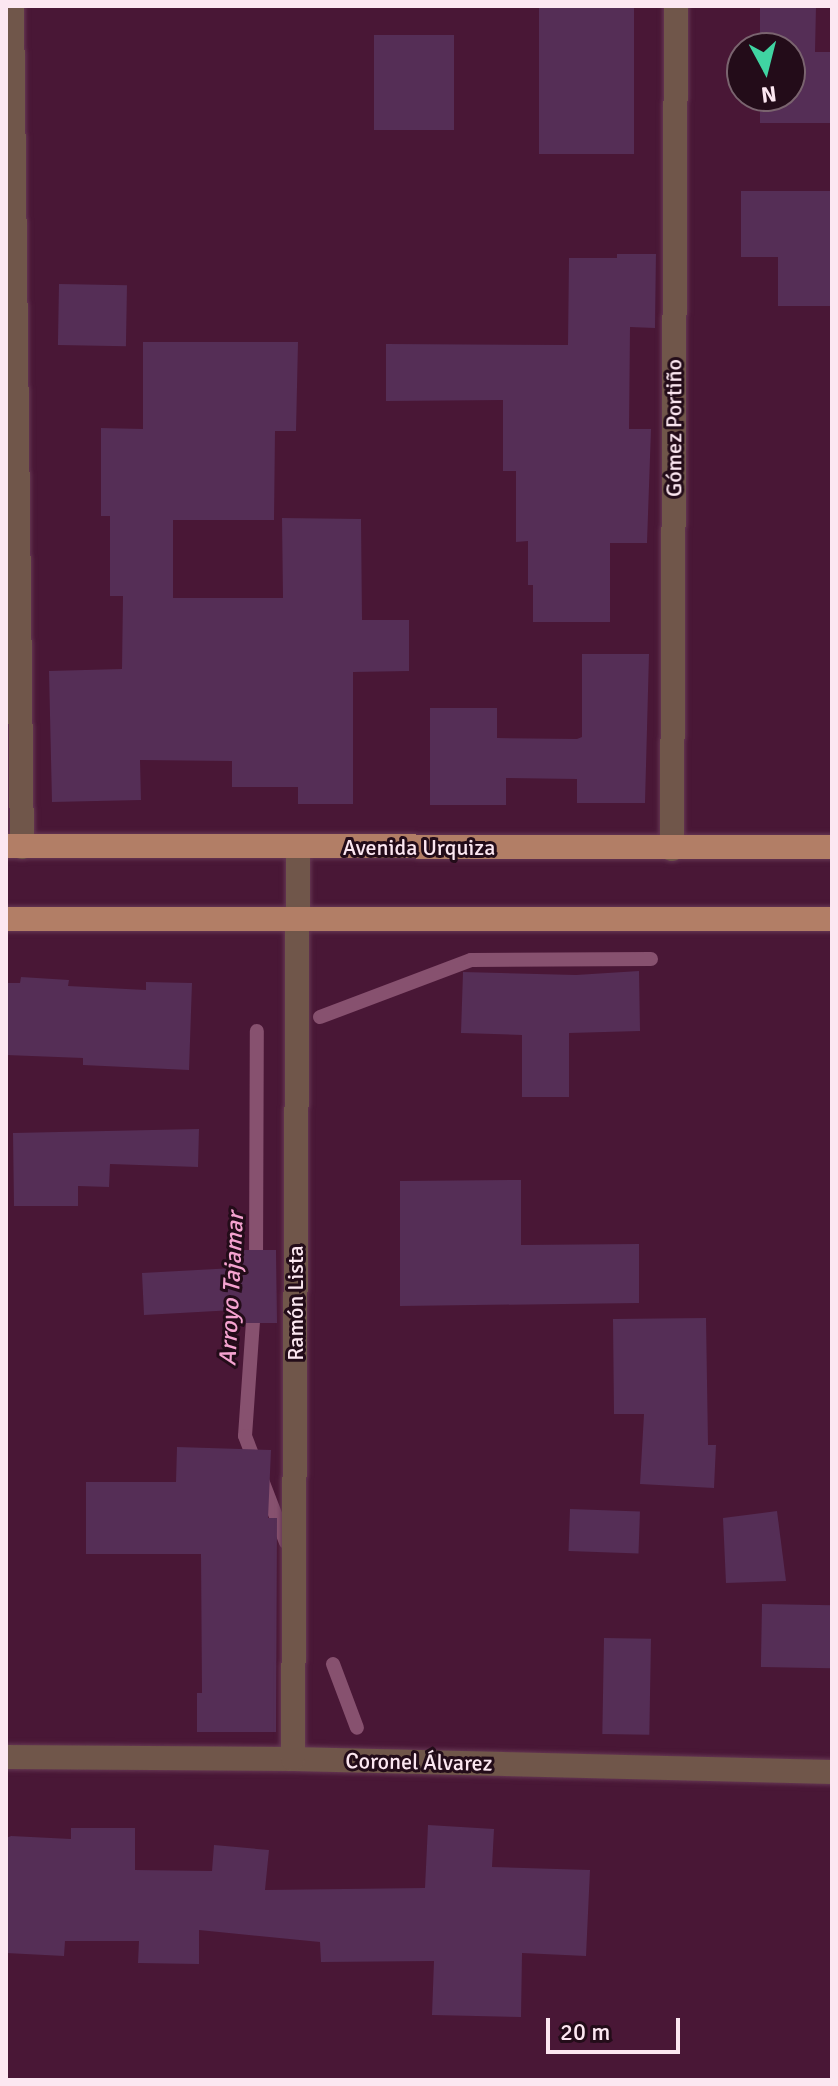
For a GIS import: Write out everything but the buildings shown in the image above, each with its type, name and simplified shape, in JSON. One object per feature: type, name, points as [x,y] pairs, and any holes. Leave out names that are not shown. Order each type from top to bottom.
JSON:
[{"type":"main road","name":"Avenida Urquiza","points":[[14,846],[832,847]]},
{"type":"main road","points":[[6,919],[832,919]]},
{"type":"street","points":[[12,6],[9,162],[14,846]]},
{"type":"street","name":"Gómez Portiño","points":[[672,849],[676,6]]},
{"type":"street","name":"Ramón Lista","points":[[293,1759],[298,847]]},
{"type":"street","name":"Coronel Álvarez","points":[[6,1757],[293,1759],[832,1772]]},
{"type":"waterway","name":"Arroyo Tajamar","points":[[320,1017],[471,960],[651,959]]},
{"type":"waterway","name":"Arroyo Tajamar","points":[[256,1266],[257,1031]]},
{"type":"waterway","name":"Arroyo Tajamar","points":[[254,1307],[245,1436],[286,1542]]},
{"type":"waterway","name":"Arroyo Tajamar","points":[[333,1664],[357,1728]]}]
